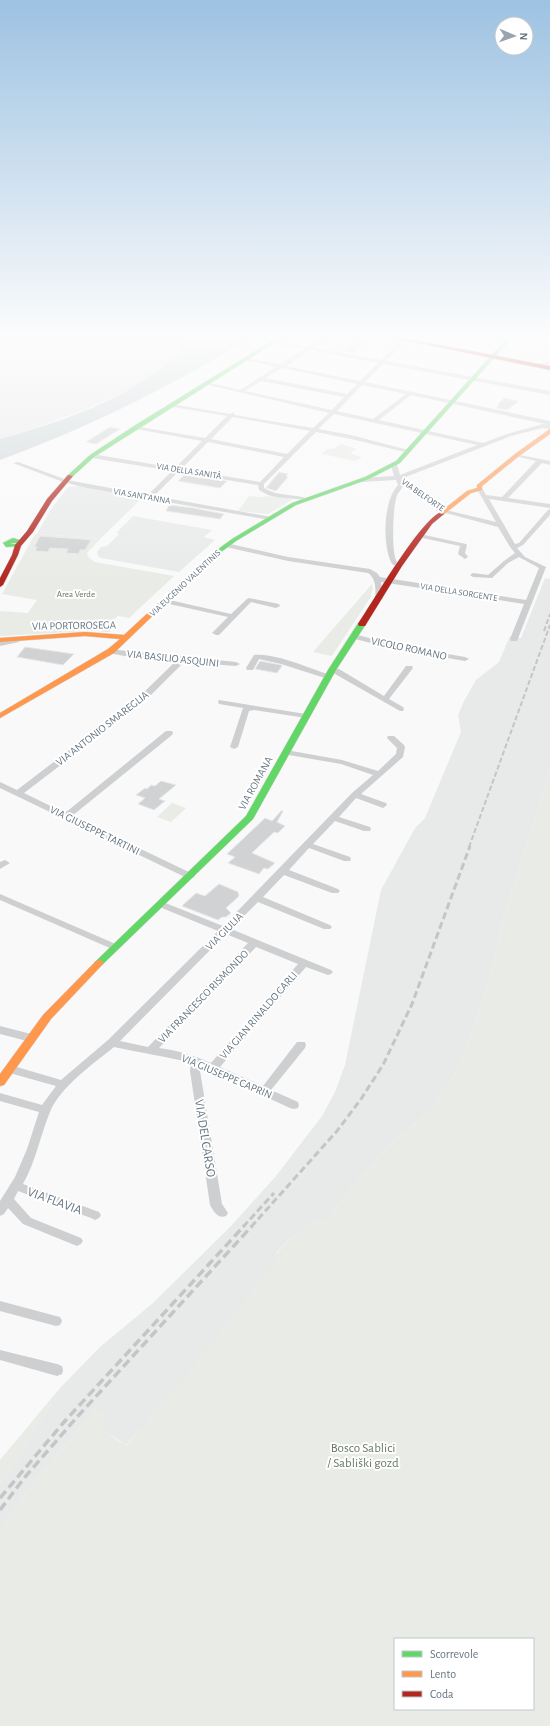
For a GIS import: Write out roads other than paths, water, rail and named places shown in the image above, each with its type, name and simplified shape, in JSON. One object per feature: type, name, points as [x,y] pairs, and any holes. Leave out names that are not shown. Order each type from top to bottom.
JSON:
[{"type":"main road","points":[[0,585],[15,555],[12,544],[30,532],[48,500],[65,481],[76,469],[92,456],[150,419]]},
{"type":"main road","name":"VIA EUGENIO VALENTINIS","points":[[0,716],[111,651],[226,545],[304,499],[362,480],[396,472],[409,451],[438,419]]},
{"type":"main road","points":[[481,493],[479,486],[548,426]]},
{"type":"main road","name":"VIA ROMANA","points":[[0,1082],[47,1017],[115,947],[250,817],[330,673],[420,536],[430,523],[469,492],[481,493]]},
{"type":"main road","name":"VIA PORTOROSEGA","points":[[0,640],[85,634],[126,637]]},
{"type":"street","points":[[148,497],[228,419]]},
{"type":"street","points":[[256,419],[351,437],[409,451]]},
{"type":"street","points":[[304,499],[267,493],[261,489],[261,484],[324,419]]},
{"type":"street","points":[[367,419],[484,445]]},
{"type":"street","points":[[518,419],[548,426]]},
{"type":"street","points":[[385,475],[484,445],[509,435],[548,426]]},
{"type":"street","points":[[136,427],[288,456]]},
{"type":"street","points":[[516,455],[550,463]]},
{"type":"street","name":"VIA DELLA SANITÀ","points":[[92,456],[261,484]]},
{"type":"street","points":[[503,499],[540,461]]},
{"type":"street","name":"VIA SANT'ANNA","points":[[16,464],[65,481],[270,518]]},
{"type":"street","points":[[396,472],[400,485],[394,497],[389,530],[391,554],[394,563],[399,566]]},
{"type":"street","name":"VIA BELFORTE","points":[[396,472],[444,511],[500,525]]},
{"type":"street","points":[[481,493],[503,499],[550,506]]},
{"type":"street","points":[[481,493],[513,547],[524,558],[543,566],[514,639]]},
{"type":"street","points":[[513,547],[521,544],[550,511]]},
{"type":"street","points":[[420,536],[464,545],[461,554],[465,557]]},
{"type":"street","points":[[226,545],[288,559],[370,571],[375,574],[377,579],[379,589],[378,599]]},
{"type":"street","points":[[473,574],[490,577],[506,562],[519,554]]},
{"type":"street","name":"VIA DELLA SORGENTE","points":[[377,579],[529,603]]},
{"type":"street","points":[[216,633],[249,600],[276,606]]},
{"type":"street","points":[[165,601],[233,616]]},
{"type":"street","name":"VICOLO ROMANO","points":[[354,636],[395,647],[465,659]]},
{"type":"street","name":"VIA PORTOROSEGA","points":[[0,644],[22,638]]},
{"type":"street","name":"VIA BASILIO ASQUINI","points":[[111,651],[236,664]]},
{"type":"street","points":[[250,668],[257,658],[262,658],[330,673],[336,671],[400,709]]},
{"type":"street","name":"VIA ANTONIO SMAREGLIA","points":[[19,793],[143,698],[182,659]]},
{"type":"street","points":[[385,700],[408,668]]},
{"type":"street","points":[[222,702],[306,716]]},
{"type":"street","points":[[234,747],[246,709],[252,708]]},
{"type":"street","points":[[67,816],[169,733]]},
{"type":"street","name":"VIA GIULIA","points":[[63,1084],[112,1042],[226,930],[355,795],[400,755],[402,751],[398,743],[391,738]]},
{"type":"street","points":[[286,752],[342,762],[380,774]]},
{"type":"street","name":"VIA GIUSEPPE TARTINI","points":[[0,784],[190,876]]},
{"type":"street","points":[[355,795],[383,805]]},
{"type":"street","points":[[334,818],[367,829]]},
{"type":"street","points":[[308,845],[347,859]]},
{"type":"street","points":[[283,871],[335,891]]},
{"type":"street","points":[[0,897],[115,947]]},
{"type":"street","points":[[257,898],[327,927]]},
{"type":"street","points":[[160,904],[328,972]]},
{"type":"street","name":"VIA FRANCESCO RISMONDO","points":[[150,1051],[255,942]]},
{"type":"street","name":"VIA GIAN RINALDO CARLI","points":[[213,1068],[304,962]]},
{"type":"street","points":[[0,1030],[31,1038]]},
{"type":"street","name":"VIA GIUSEPPE CAPRIN","points":[[112,1042],[150,1051],[169,1053],[197,1061],[294,1105]]},
{"type":"street","points":[[264,1092],[301,1045]]},
{"type":"street","name":"VIA DEL CARSO","points":[[197,1061],[195,1071],[216,1205],[222,1213]]},
{"type":"street","points":[[10,1069],[63,1084]]},
{"type":"street","name":"VIA FLAVIA","points":[[0,1210],[16,1186],[33,1149],[45,1110],[63,1084]]},
{"type":"street","points":[[0,1097],[45,1110]]},
{"type":"street","name":"VIA FLAVIA","points":[[16,1186],[95,1215]]},
{"type":"street","name":"VIA FLAVIA","points":[[7,1199],[27,1221],[77,1240]]},
{"type":"street","points":[[0,1306],[56,1321]]},
{"type":"street","points":[[0,1355],[57,1370]]},
{"type":"railway","points":[[544,631],[550,614]]},
{"type":"railway","points":[[469,847],[550,625]]},
{"type":"railway","points":[[251,1227],[337,1131],[361,1099],[383,1065],[412,1004],[470,846]]},
{"type":"railway","points":[[243,1227],[274,1193]]},
{"type":"railway","points":[[0,1498],[64,1422],[244,1226]]},
{"type":"railway","points":[[0,1510],[25,1477],[78,1416],[252,1226]]},
{"type":"park label","name":"Area Verde","points":[[76,594]]},
{"type":"park label","name":"Bosco Sablici / Sabliški gozd","points":[[363,1454]]}]
